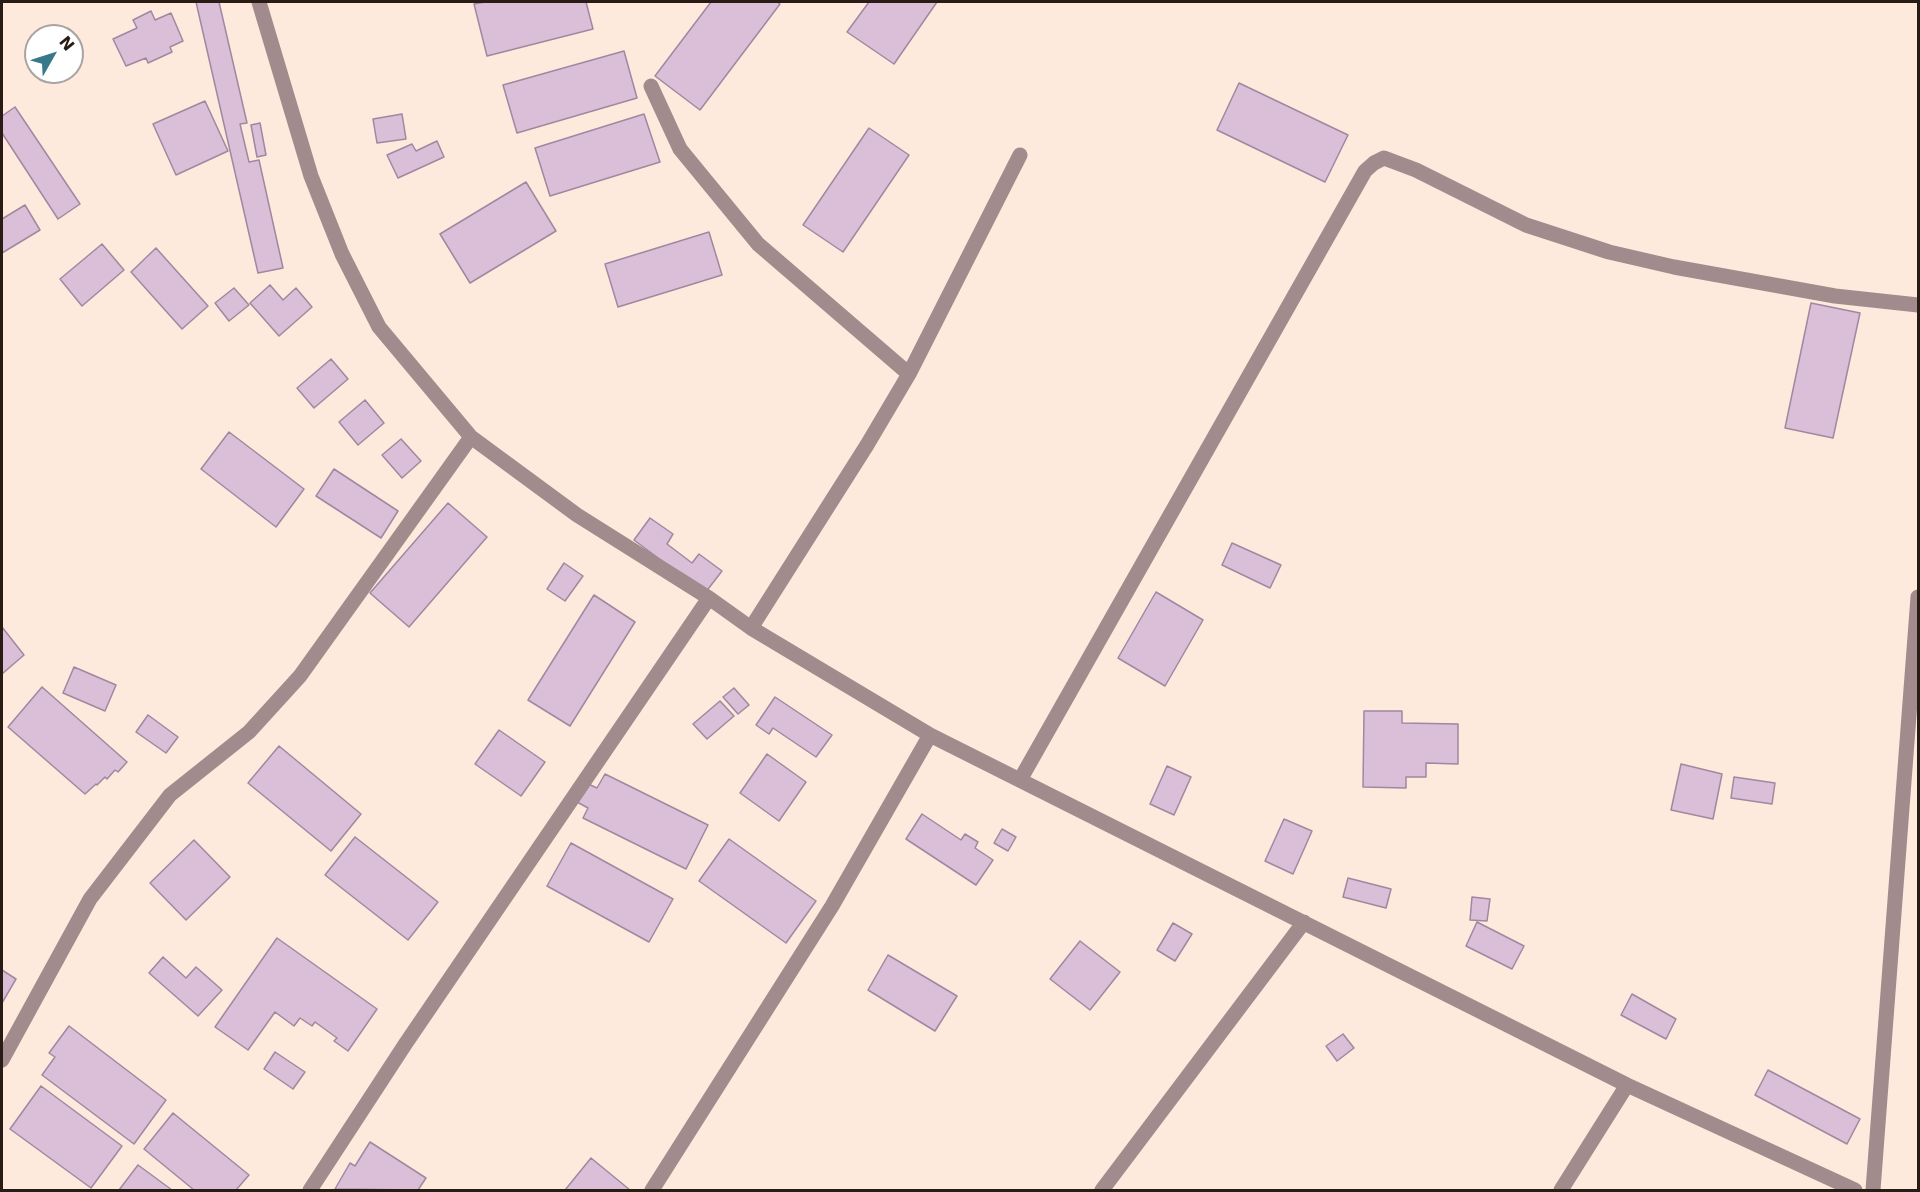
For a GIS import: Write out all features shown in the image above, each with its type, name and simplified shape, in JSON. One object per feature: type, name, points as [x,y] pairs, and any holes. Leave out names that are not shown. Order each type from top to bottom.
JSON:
[{"type":"street","points":[[259,2],[311,176],[342,254],[379,327],[471,437],[577,514],[709,598],[751,628],[930,735],[1627,1085],[1855,1191]]},
{"type":"street","points":[[651,86],[680,149],[758,244],[909,374]]},
{"type":"street","points":[[751,628],[867,445],[909,374],[1020,155]]},
{"type":"street","points":[[1020,780],[1365,171],[1374,163],[1384,158],[1416,170],[1526,225],[1609,252],[1674,267],[1824,294],[1918,305]]},
{"type":"street","points":[[2,1060],[90,899],[170,795],[249,732],[300,676],[471,437]]},
{"type":"street","points":[[1873,1191],[1918,597]]},
{"type":"street","points":[[310,1191],[406,1043],[709,598]]},
{"type":"street","points":[[652,1191],[832,906],[930,735]]},
{"type":"street","points":[[1102,1191],[1304,922]]},
{"type":"street","points":[[1561,1191],[1627,1085]]},
{"type":"building","points":[[196,2],[219,2],[247,123],[240,124],[249,162],[259,160],[283,268],[258,273]]},
{"type":"building","points":[[485,2],[586,2],[593,29],[487,56],[474,4]]},
{"type":"building","points":[[711,2],[777,2],[780,4],[700,110],[655,76]]},
{"type":"building","points":[[869,2],[937,2],[894,64],[847,32]]},
{"type":"building","points":[[151,11],[155,20],[171,13],[183,41],[170,47],[172,52],[148,63],[146,58],[126,66],[113,39],[137,28],[133,20]]},
{"type":"building","points":[[624,51],[637,98],[517,133],[503,85]]},
{"type":"building","points":[[1239,83],[1348,135],[1325,182],[1217,130]]},
{"type":"building","points":[[205,101],[228,151],[176,175],[153,124]]},
{"type":"building","points":[[15,107],[80,204],[58,219],[2,133],[2,116]]},
{"type":"building","points":[[402,114],[406,139],[377,143],[373,119]]},
{"type":"building","points":[[644,114],[660,162],[550,196],[535,148]]},
{"type":"building","points":[[260,123],[266,155],[257,157],[251,125]]},
{"type":"building","points":[[869,128],[909,155],[843,252],[803,225]]},
{"type":"building","points":[[437,141],[444,157],[398,178],[387,155],[412,144],[416,151]]},
{"type":"building","points":[[526,182],[556,231],[470,283],[440,234]]},
{"type":"building","points":[[25,205],[40,230],[2,253],[2,219]]},
{"type":"building","points":[[709,232],[722,275],[618,307],[605,264]]},
{"type":"building","points":[[102,244],[124,270],[82,306],[60,279]]},
{"type":"building","points":[[156,248],[208,306],[182,329],[131,272]]},
{"type":"building","points":[[270,285],[283,300],[296,288],[312,307],[279,336],[250,303]]},
{"type":"building","points":[[234,288],[249,305],[229,321],[215,303]]},
{"type":"building","points":[[1811,303],[1860,313],[1833,438],[1785,428]]},
{"type":"building","points":[[331,359],[348,379],[314,408],[297,388]]},
{"type":"building","points":[[365,400],[384,423],[358,445],[339,422]]},
{"type":"building","points":[[229,432],[304,489],[276,527],[201,469]]},
{"type":"building","points":[[401,439],[421,461],[402,478],[382,455]]},
{"type":"building","points":[[334,469],[398,511],[381,538],[316,496]]},
{"type":"building","points":[[448,503],[487,537],[409,627],[370,593]]},
{"type":"building","points":[[650,518],[673,534],[667,544],[692,563],[699,554],[722,571],[705,593],[634,540]]},
{"type":"building","points":[[1232,543],[1281,565],[1270,588],[1222,565]]},
{"type":"building","points":[[564,563],[583,576],[565,601],[547,589]]},
{"type":"building","points":[[1156,592],[1203,620],[1165,686],[1118,658]]},
{"type":"building","points":[[594,595],[635,622],[570,726],[528,700]]},
{"type":"building","points":[[2,627],[24,655],[2,674]]},
{"type":"building","points":[[74,667],[116,685],[105,711],[63,693]]},
{"type":"building","points":[[42,687],[127,762],[118,772],[115,770],[107,779],[105,777],[85,794],[8,727]]},
{"type":"building","points":[[734,688],[749,705],[738,714],[723,697]]},
{"type":"building","points":[[775,697],[832,735],[816,757],[773,728],[769,734],[756,725]]},
{"type":"building","points":[[720,701],[734,716],[707,739],[693,724]]},
{"type":"building","points":[[1364,711],[1402,711],[1402,723],[1458,724],[1458,764],[1426,763],[1426,777],[1406,777],[1406,788],[1363,787]]},
{"type":"building","points":[[148,715],[178,737],[166,753],[136,732]]},
{"type":"building","points":[[499,730],[545,762],[521,796],[475,764]]},
{"type":"building","points":[[279,746],[361,814],[331,851],[248,783]]},
{"type":"building","points":[[767,754],[806,782],[779,821],[740,793]]},
{"type":"building","points":[[1681,764],[1722,774],[1713,819],[1671,810]]},
{"type":"building","points":[[1167,766],[1191,777],[1174,815],[1150,804]]},
{"type":"building","points":[[605,774],[708,825],[686,869],[583,818],[588,808],[577,802],[586,783],[597,788]]},
{"type":"building","points":[[1734,777],[1775,783],[1772,804],[1731,798]]},
{"type":"building","points":[[922,814],[961,840],[965,834],[978,842],[975,848],[993,860],[976,885],[906,839]]},
{"type":"building","points":[[1284,819],[1312,831],[1293,874],[1265,861]]},
{"type":"building","points":[[1002,829],[1016,837],[1008,851],[994,843]]},
{"type":"building","points":[[355,837],[438,902],[408,940],[325,875]]},
{"type":"building","points":[[729,839],[816,901],[786,943],[699,881]]},
{"type":"building","points":[[194,840],[230,877],[186,920],[150,883]]},
{"type":"building","points":[[571,843],[673,899],[649,942],[547,886]]},
{"type":"building","points":[[1348,878],[1391,889],[1386,908],[1343,897]]},
{"type":"building","points":[[1472,897],[1490,899],[1487,921],[1470,920]]},
{"type":"building","points":[[1477,922],[1524,946],[1512,969],[1466,946]]},
{"type":"building","points":[[1173,923],[1192,934],[1175,961],[1157,950]]},
{"type":"building","points":[[277,938],[377,1009],[348,1051],[334,1041],[337,1038],[315,1022],[312,1026],[300,1018],[294,1026],[275,1012],[248,1050],[215,1027]]},
{"type":"building","points":[[1080,941],[1120,972],[1090,1010],[1050,979]]},
{"type":"building","points":[[888,955],[957,996],[935,1031],[868,990]]},
{"type":"building","points":[[163,957],[186,978],[196,967],[222,990],[198,1016],[149,973]]},
{"type":"building","points":[[2,970],[16,979],[2,1003]]},
{"type":"building","points":[[1632,994],[1676,1019],[1666,1039],[1621,1015]]},
{"type":"building","points":[[69,1026],[166,1100],[134,1144],[42,1075],[55,1057],[49,1053]]},
{"type":"building","points":[[1343,1034],[1354,1048],[1337,1061],[1326,1046]]},
{"type":"building","points":[[275,1052],[305,1072],[293,1089],[264,1069]]},
{"type":"building","points":[[1768,1070],[1860,1119],[1847,1144],[1755,1095]]},
{"type":"building","points":[[41,1086],[122,1146],[91,1188],[10,1129]]},
{"type":"building","points":[[173,1113],[249,1175],[236,1190],[194,1190],[144,1149]]},
{"type":"building","points":[[370,1142],[426,1178],[418,1190],[335,1189],[350,1163],[355,1166]]},
{"type":"building","points":[[591,1158],[630,1190],[565,1190]]},
{"type":"building","points":[[138,1165],[172,1190],[119,1190]]}]
